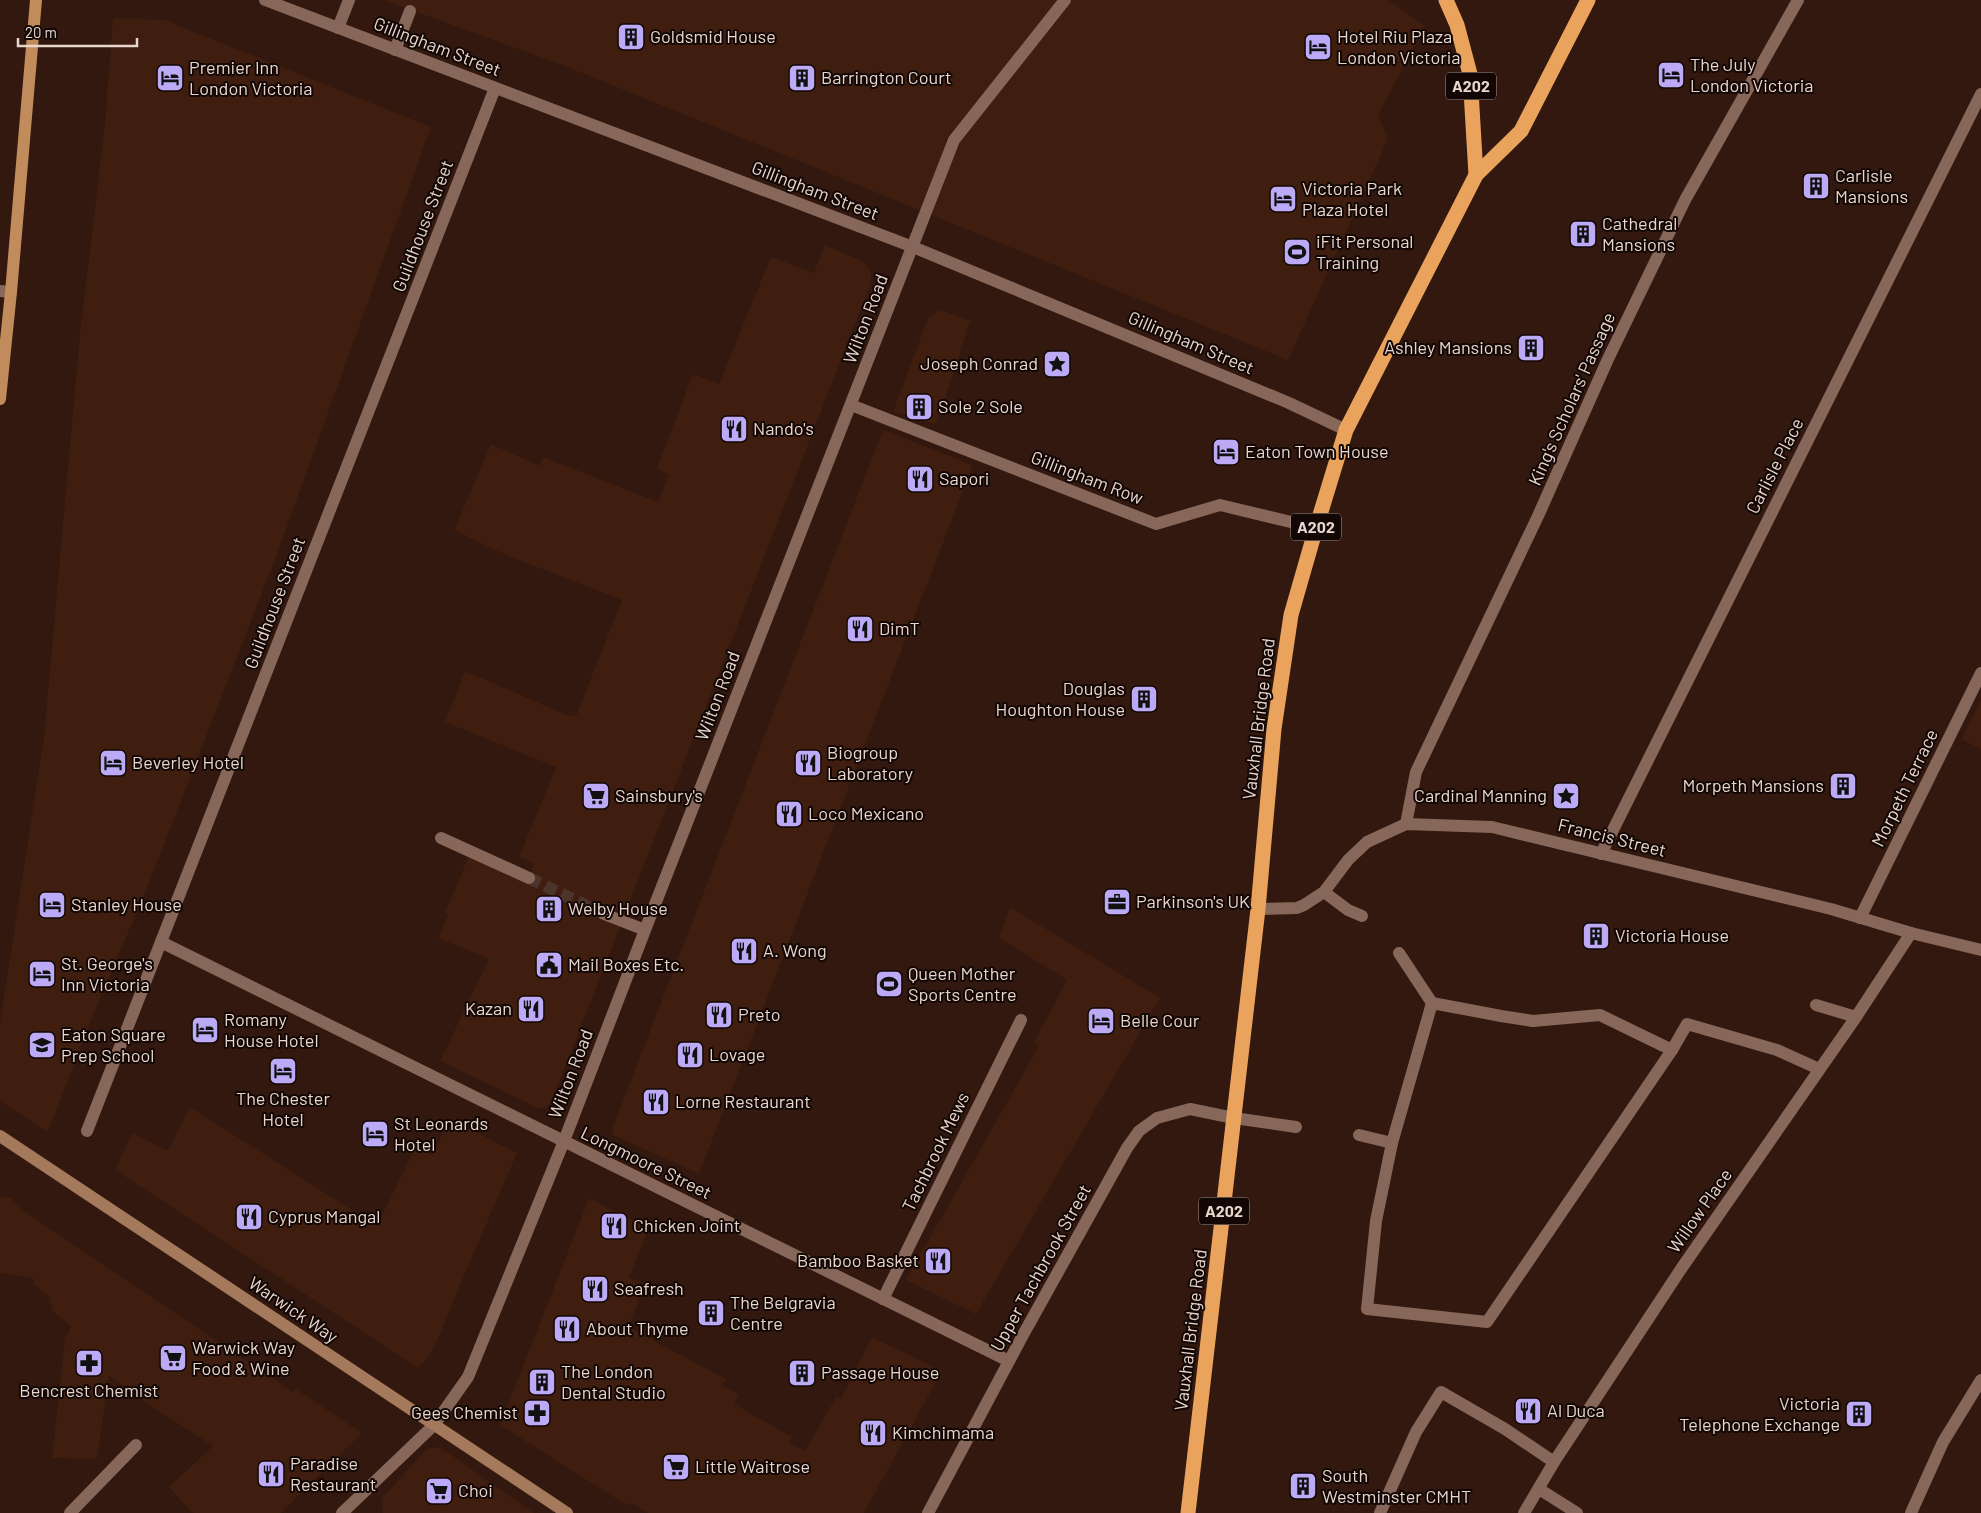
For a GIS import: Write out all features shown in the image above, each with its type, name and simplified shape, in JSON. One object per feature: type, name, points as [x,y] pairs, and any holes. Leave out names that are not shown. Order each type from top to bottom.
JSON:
[{"type":"highway","name":"A202","points":[[1446,0],[1458,25],[1470,74],[1476,175]]},
{"type":"highway","name":"Vauxhall Bridge Road","points":[[1188,1513],[1258,909],[1274,730],[1291,615],[1346,430],[1476,175],[1521,130],[1588,0]]},
{"type":"main road","points":[[0,399],[6,291],[36,0]]},
{"type":"street","name":"Gillingham Street","points":[[265,0],[913,248],[1289,403],[1346,430]]},
{"type":"street","points":[[338,28],[349,0]]},
{"type":"street","name":"Wilton Road","points":[[342,1513],[434,1425],[468,1378],[564,1141],[954,140],[1066,0]]},
{"type":"street","name":"King's Scholars' Passage","points":[[1406,824],[1416,772],[1538,516],[1608,359],[1685,200],[1798,0]]},
{"type":"street","points":[[395,50],[410,10]]},
{"type":"street","name":"Guildhouse Street","points":[[87,1131],[495,88]]},
{"type":"street","name":"Carlisle Place","points":[[1601,854],[1981,94]]},
{"type":"street","name":"Gillingham Row","points":[[851,405],[1156,524],[1220,505],[1316,528]]},
{"type":"street","name":"Morpeth Terrace","points":[[1860,918],[1981,673]]},
{"type":"street","name":"Francis Street","points":[[1258,909],[1298,908],[1324,892],[1348,860],[1367,842],[1406,824],[1492,827],[1860,918],[1981,950]]},
{"type":"street","points":[[441,838],[529,878]]},
{"type":"street","points":[[1324,892],[1348,910],[1362,916]]},
{"type":"street","points":[[604,914],[645,930]]},
{"type":"street","name":"Willow Place","points":[[1524,1513],[1554,1462],[1681,1269],[1856,1017],[1911,933]]},
{"type":"street","name":"Longmoore Street","points":[[160,942],[1009,1361]]},
{"type":"street","points":[[1399,953],[1432,1003],[1534,1021],[1600,1015],[1672,1050]]},
{"type":"street","points":[[1432,1003],[1392,1142],[1376,1221],[1367,1309],[1487,1322],[1672,1050],[1686,1024],[1777,1050],[1819,1069]]},
{"type":"street","points":[[1816,1005],[1856,1017]]},
{"type":"street","name":"Tachbrook Mews","points":[[882,1299],[1021,1020]]},
{"type":"street","name":"Upper Tachbrook Street","points":[[928,1513],[1009,1361],[1127,1148],[1139,1131],[1157,1118],[1190,1110],[1296,1127]]},
{"type":"street","points":[[1359,1135],[1392,1142]]},
{"type":"street","name":"Warwick Way","points":[[0,1136],[568,1513]]},
{"type":"street","points":[[1911,1513],[1943,1442],[1981,1380]]},
{"type":"street","points":[[1380,1513],[1416,1432],[1441,1392],[1505,1429],[1554,1462]]},
{"type":"street","points":[[70,1513],[136,1445]]},
{"type":"street","points":[[1539,1490],[1577,1513]]},
{"type":"shaded area","points":[[384,0],[1388,0],[1425,26],[1378,115],[1388,139],[1288,360],[570,68]]},
{"type":"shaded area","points":[[113,18],[164,20],[431,127],[276,557],[151,878],[92,1018],[48,1132],[0,1101],[0,1024],[44,737],[80,334],[105,124]]},
{"type":"shaded area","points":[[825,245],[864,262],[871,273],[871,283],[552,1101],[546,1108],[538,1108],[440,1061],[489,959],[438,938],[448,915],[445,913],[469,856],[528,881],[534,863],[519,857],[556,767],[445,722],[465,671],[567,715],[576,716],[622,600],[506,555],[454,530],[491,444],[540,466],[543,457],[658,502],[669,475],[657,468],[693,374],[719,384],[771,257],[814,273]]},
{"type":"shaded area","points":[[941,310],[971,321],[935,424],[893,412],[928,318]]},
{"type":"shaded area","points":[[883,430],[973,465],[699,1174],[613,1135],[612,1129]]},
{"type":"shaded area","points":[[1981,700],[1981,749],[1961,739]]},
{"type":"shaded area","points":[[1010,907],[1160,998],[976,1314],[906,1280],[1039,1046],[1034,1042],[1067,980],[999,938]]},
{"type":"shaded area","points":[[190,1107],[377,1226],[415,1148],[432,1155],[450,1119],[517,1153],[438,1339],[427,1359],[418,1368],[115,1170],[132,1133],[168,1151]]},
{"type":"shaded area","points":[[0,1197],[12,1198],[12,1204],[16,1204],[53,1231],[293,1392],[296,1389],[362,1433],[281,1513],[193,1513],[169,1487],[213,1446],[109,1376],[97,1459],[52,1458],[65,1340],[71,1326],[53,1312],[49,1296],[33,1284],[35,1280],[30,1277],[0,1273]]},
{"type":"shaded area","points":[[589,1198],[649,1229],[629,1277],[640,1282],[636,1295],[640,1297],[628,1327],[726,1379],[722,1386],[739,1394],[734,1404],[792,1437],[789,1444],[805,1451],[836,1397],[841,1399],[872,1337],[942,1371],[864,1513],[648,1513],[631,1502],[628,1506],[500,1425]]},
{"type":"shaded area","points":[[440,1447],[534,1513],[383,1513],[381,1499],[427,1449]]},
{"type":"tunnel","points":[[529,878],[604,914]]},
{"type":"place","name":"Goldsmid House","points":[[631,37]]},
{"type":"place","name":"Hotel Riu Plaza London Victoria","points":[[1318,47]]},
{"type":"place","name":"The July London Victoria","points":[[1671,75]]},
{"type":"place","name":"Premier Inn London Victoria","points":[[170,78]]},
{"type":"place","name":"Barrington Court","points":[[802,78]]},
{"type":"place","name":"Carlisle Mansions","points":[[1816,186]]},
{"type":"place","name":"Victoria Park Plaza Hotel","points":[[1283,199]]},
{"type":"place","name":"Cathedral Mansions","points":[[1583,234]]},
{"type":"place","name":"iFit Personal Training","points":[[1297,252]]},
{"type":"place","name":"Ashley Mansions","points":[[1531,348]]},
{"type":"place","name":"Joseph Conrad","points":[[1057,364]]},
{"type":"place","name":"Sole 2 Sole","points":[[919,407]]},
{"type":"place","name":"Nando's","points":[[734,429]]},
{"type":"place","name":"Eaton Town House","points":[[1226,452]]},
{"type":"place","name":"Sapori","points":[[920,479]]},
{"type":"place","name":"DimT","points":[[860,629]]},
{"type":"place","name":"Douglas Houghton House","points":[[1144,699]]},
{"type":"place","name":"Beverley Hotel","points":[[113,763]]},
{"type":"place","name":"Biogroup Laboratory","points":[[808,763]]},
{"type":"place","name":"Morpeth Mansions","points":[[1843,786]]},
{"type":"place","name":"Sainsbury's","points":[[596,796]]},
{"type":"place","name":"Cardinal Manning","points":[[1566,796]]},
{"type":"place","name":"Loco Mexicano","points":[[789,814]]},
{"type":"place","name":"Parkinson's UK","points":[[1117,902]]},
{"type":"place","name":"Stanley House","points":[[52,905]]},
{"type":"place","name":"Welby House","points":[[549,909]]},
{"type":"place","name":"Victoria House","points":[[1596,936]]},
{"type":"place","name":"A. Wong","points":[[744,951]]},
{"type":"place","name":"Mail Boxes Etc.","points":[[549,965]]},
{"type":"place","name":"St. George's Inn Victoria","points":[[42,974]]},
{"type":"place","name":"Queen Mother Sports Centre","points":[[889,984]]},
{"type":"place","name":"Kazan","points":[[531,1009]]},
{"type":"place","name":"Preto","points":[[719,1015]]},
{"type":"place","name":"Belle Cour","points":[[1101,1021]]},
{"type":"place","name":"Romany House Hotel","points":[[205,1030]]},
{"type":"place","name":"Eaton Square Prep School","points":[[42,1045]]},
{"type":"place","name":"Lovage","points":[[690,1055]]},
{"type":"place","name":"The Chester Hotel","points":[[283,1071]]},
{"type":"place","name":"Lorne Restaurant","points":[[656,1102]]},
{"type":"place","name":"St Leonards Hotel","points":[[375,1134]]},
{"type":"place","name":"Cyprus Mangal","points":[[249,1217]]},
{"type":"place","name":"Chicken Joint","points":[[614,1226]]},
{"type":"place","name":"Bamboo Basket","points":[[938,1261]]},
{"type":"place","name":"Seafresh","points":[[595,1289]]},
{"type":"place","name":"The Belgravia Centre","points":[[711,1313]]},
{"type":"place","name":"About Thyme","points":[[567,1329]]},
{"type":"place","name":"Warwick Way Food & Wine","points":[[173,1358]]},
{"type":"place","name":"Bencrest Chemist","points":[[89,1363]]},
{"type":"place","name":"Passage House","points":[[802,1373]]},
{"type":"place","name":"The London Dental Studio","points":[[542,1382]]},
{"type":"place","name":"Al Duca","points":[[1528,1411]]},
{"type":"place","name":"Gees Chemist","points":[[537,1413]]},
{"type":"place","name":"Victoria Telephone Exchange","points":[[1859,1414]]},
{"type":"place","name":"Kimchimama","points":[[873,1433]]},
{"type":"place","name":"Little Waitrose","points":[[676,1467]]},
{"type":"place","name":"Paradise Restaurant","points":[[271,1474]]},
{"type":"place","name":"South Westminster CMHT","points":[[1303,1486]]},
{"type":"place","name":"Choi","points":[[439,1491]]}]
